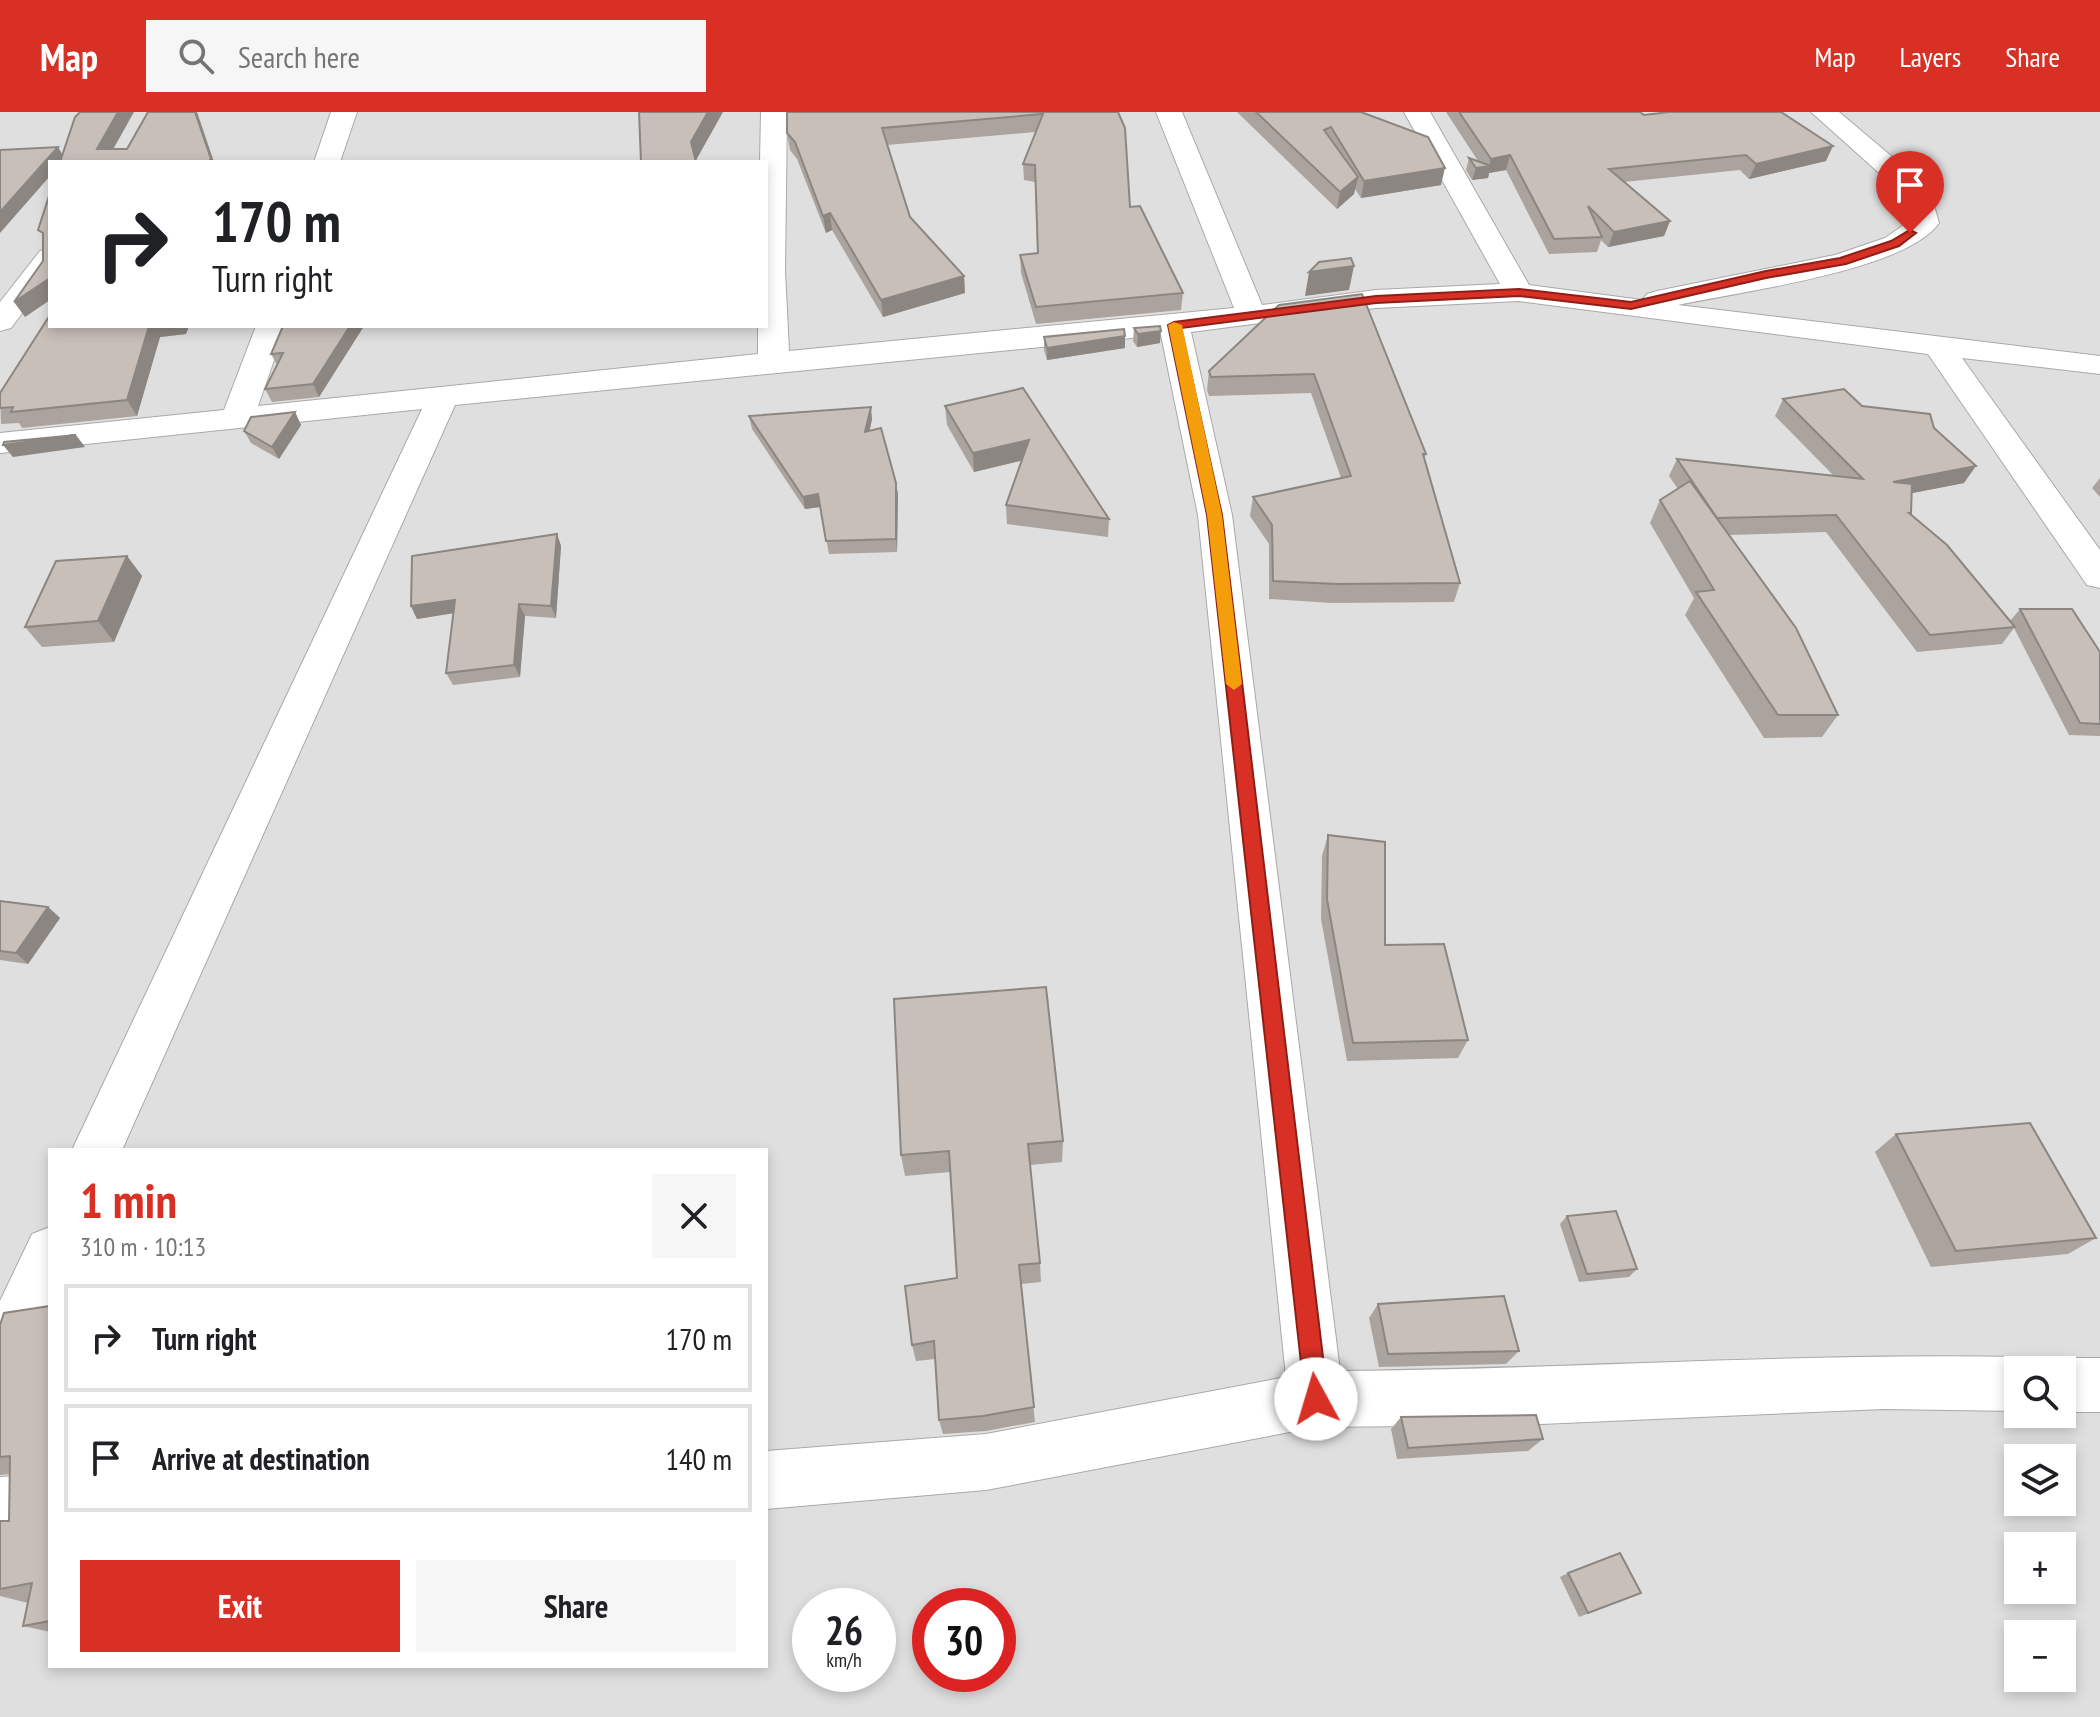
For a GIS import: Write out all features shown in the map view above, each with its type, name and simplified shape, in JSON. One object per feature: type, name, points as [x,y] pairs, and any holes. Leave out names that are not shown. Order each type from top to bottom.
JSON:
[{"type":"street","points":[[328,160],[344,112]]},
{"type":"street","points":[[774,112],[769,271],[774,362]]},
{"type":"street","points":[[1169,112],[1251,313]]},
{"type":"street","points":[[1417,112],[1519,292]]},
{"type":"street","points":[[1631,305],[1766,275],[1842,262],[1895,244],[1925,223],[1919,194],[1824,112]]},
{"type":"street","points":[[0,322],[48,260]]},
{"type":"street","points":[[0,443],[774,362],[1174,325],[1376,299],[1519,292],[1769,326],[2100,365]]},
{"type":"street","points":[[1174,325],[1215,515],[1316,1399]]},
{"type":"street","points":[[237,419],[270,328]]},
{"type":"street","points":[[1937,345],[2100,576]]},
{"type":"street","points":[[98,1148],[443,397]]},
{"type":"street","points":[[0,1361],[48,1256]]},
{"type":"street","points":[[768,1480],[986,1462],[1316,1399],[1517,1397],[1884,1382],[2004,1384]]},
{"type":"street","points":[[2076,1385],[2100,1385]]},
{"type":"street","points":[[0,1506],[48,1503]]},
{"type":"shaded area","points":[[0,112],[2100,112],[2100,1717],[0,1717]]},
{"type":"building","points":[[80,112],[118,112],[97,149],[127,149],[148,112],[195,112],[211,159],[61,160],[75,117]]},
{"type":"building","points":[[639,112],[708,112],[691,142],[696,160],[641,160]]},
{"type":"building","points":[[787,112],[1118,112],[1125,128],[1130,207],[1140,206],[1183,293],[1036,307],[1020,255],[1038,253],[1035,165],[1023,164],[1043,114],[882,128],[910,217],[964,276],[881,300],[830,213],[823,216],[795,142],[787,133]]},
{"type":"building","points":[[1256,112],[1361,112],[1428,137],[1445,168],[1364,181],[1331,127],[1324,130],[1358,177],[1340,192]]},
{"type":"building","points":[[1459,112],[1640,112],[1644,115],[1669,112],[1781,112],[1833,146],[1756,164],[1746,155],[1609,169],[1670,221],[1614,232],[1588,206],[1602,237],[1554,239],[1510,155],[1491,159]]},
{"type":"building","points":[[58,147],[0,212],[0,150]]},
{"type":"building","points":[[1469,158],[1491,166],[1476,168]]},
{"type":"building","points":[[48,199],[48,279],[14,302],[43,261],[43,233],[38,230]]},
{"type":"building","points":[[1351,258],[1354,266],[1309,272],[1319,262]]},
{"type":"building","points":[[1362,294],[1426,454],[1423,454],[1460,583],[1273,581],[1272,525],[1253,497],[1351,476],[1314,374],[1211,377],[1209,371],[1279,305]]},
{"type":"building","points":[[48,318],[48,328],[148,328],[127,400],[11,412],[13,407],[0,408],[0,393]]},
{"type":"building","points":[[1160,326],[1161,331],[1138,334],[1134,328]]},
{"type":"building","points":[[282,328],[349,328],[313,384],[265,389],[283,353],[271,354]]},
{"type":"building","points":[[1124,329],[1125,336],[1047,348],[1044,337]]},
{"type":"building","points":[[1023,388],[1109,519],[1006,505],[1029,440],[973,453],[945,406]]},
{"type":"building","points":[[1844,389],[1862,406],[1930,414],[1934,428],[1976,466],[1893,482],[1912,484],[1909,513],[1947,545],[2015,627],[1930,635],[1836,515],[1717,518],[1677,459],[1863,479],[1783,399]]},
{"type":"building","points":[[871,407],[865,432],[881,428],[896,483],[896,539],[826,541],[818,494],[803,497],[749,416]]},
{"type":"building","points":[[295,412],[272,447],[244,431],[251,417]]},
{"type":"building","points":[[76,435],[3,445],[4,442]]},
{"type":"building","points":[[1690,481],[1796,628],[1838,715],[1778,715],[1696,592],[1714,590],[1660,500]]},
{"type":"building","points":[[557,534],[551,606],[519,604],[514,665],[446,673],[455,600],[411,606],[412,556]]},
{"type":"building","points":[[127,556],[98,621],[25,627],[56,561]]},
{"type":"building","points":[[2020,609],[2072,609],[2100,652],[2100,724],[2080,723]]},
{"type":"building","points":[[1328,835],[1385,842],[1385,945],[1444,944],[1468,1040],[1353,1043],[1327,899]]},
{"type":"building","points":[[0,901],[48,907],[16,953],[0,951]]},
{"type":"building","points":[[1046,987],[1063,1141],[1028,1144],[1040,1263],[1019,1265],[1034,1407],[939,1420],[934,1341],[912,1345],[905,1286],[957,1278],[949,1151],[901,1155],[894,999]]},
{"type":"building","points":[[2030,1123],[2096,1238],[1956,1251],[1896,1134]]},
{"type":"building","points":[[1616,1211],[1637,1269],[1587,1274],[1567,1216]]},
{"type":"building","points":[[1504,1296],[1519,1351],[1388,1354],[1378,1304]]},
{"type":"building","points":[[48,1306],[48,1621],[23,1626],[32,1583],[0,1589],[0,1521],[9,1521],[10,1456],[0,1457],[0,1325],[4,1313]]},
{"type":"building","points":[[1536,1415],[1543,1439],[1408,1448],[1401,1417]]},
{"type":"building","points":[[1620,1553],[1641,1593],[1588,1613],[1568,1573]]},
{"type":"slow traffic","points":[[1176,325],[1215,515],[1234,684]]},
{"type":"route","points":[[1316,1399],[1215,515],[1174,325],[1376,299],[1519,292],[1631,305],[1766,275],[1842,262],[1895,244],[1910,233]]}]
